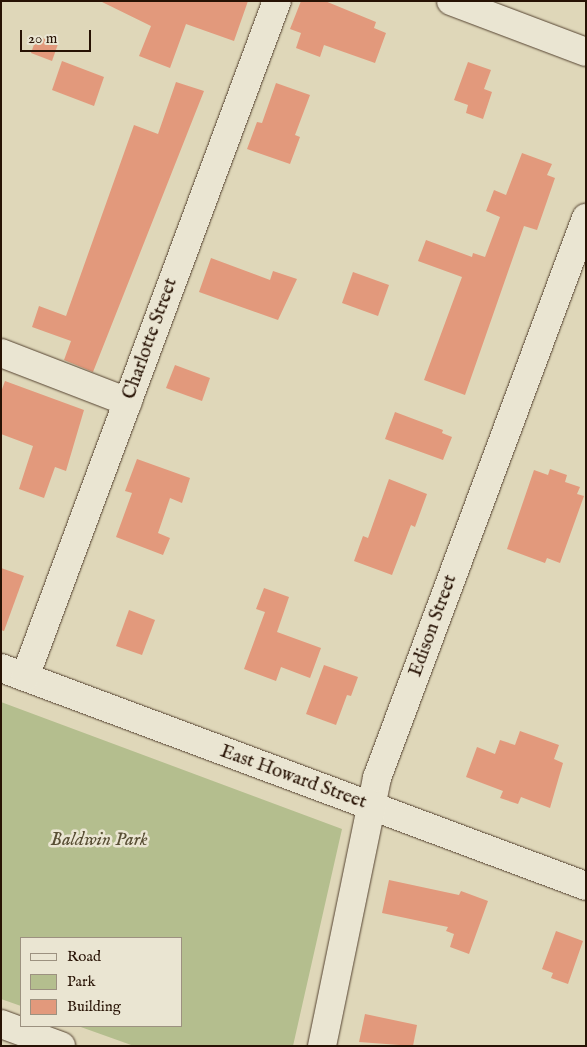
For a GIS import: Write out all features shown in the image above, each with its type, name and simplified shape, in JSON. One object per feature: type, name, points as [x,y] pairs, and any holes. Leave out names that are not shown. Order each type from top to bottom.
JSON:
[{"type":"street","name":"Charlotte Street","points":[[13,673],[128,402],[277,1]]},
{"type":"street","points":[[451,1],[586,52]]},
{"type":"street","name":"Edison Street","points":[[322,1046],[377,778],[586,218]]},
{"type":"street","points":[[1,353],[128,402]]},
{"type":"street","name":"East Howard Street","points":[[13,673],[586,886]]},
{"type":"street","points":[[1,1024],[61,1046]]},
{"type":"green space","name":"Baldwin Park","points":[[1,702],[342,829],[293,1046],[134,1046],[81,1027],[182,1027],[182,937],[20,937],[20,1006],[1,999]]},
{"type":"building","points":[[100,1],[248,1],[234,41],[186,24],[170,68],[139,56],[151,26]]},
{"type":"building","points":[[301,1],[325,1],[376,22],[374,28],[386,33],[375,63],[324,45],[320,57],[296,48],[301,33],[290,29]]},
{"type":"building","points":[[37,36],[58,44],[52,61],[31,53]]},
{"type":"building","points":[[62,61],[104,77],[94,106],[52,90]]},
{"type":"building","points":[[468,62],[491,70],[484,89],[492,92],[483,119],[466,113],[468,105],[454,100]]},
{"type":"building","points":[[176,82],[204,91],[93,372],[64,360],[71,341],[32,327],[39,306],[66,316],[134,125],[158,134]]},
{"type":"building","points":[[276,83],[310,95],[295,135],[300,137],[290,164],[247,149],[257,122],[262,123]]},
{"type":"building","points":[[522,153],[552,164],[547,175],[555,178],[537,230],[524,226],[465,395],[424,380],[462,277],[418,261],[426,240],[472,257],[473,253],[485,257],[500,217],[486,211],[494,190],[506,195]]},
{"type":"building","points":[[211,258],[270,280],[273,271],[297,279],[278,320],[199,292]]},
{"type":"building","points":[[353,272],[389,285],[378,316],[342,303]]},
{"type":"building","points":[[175,365],[210,378],[202,401],[166,388]]},
{"type":"building","points":[[5,381],[84,410],[66,471],[55,467],[44,498],[19,489],[33,446],[1,434],[1,392]]},
{"type":"building","points":[[395,412],[443,430],[442,433],[452,437],[443,460],[385,439]]},
{"type":"building","points":[[137,459],[190,478],[182,503],[170,498],[158,533],[170,538],[163,555],[116,537],[132,493],[125,491]]},
{"type":"building","points":[[550,469],[567,475],[565,482],[580,487],[577,494],[584,496],[560,563],[547,558],[545,563],[507,549],[534,470],[548,475]]},
{"type":"building","points":[[389,479],[427,494],[415,527],[411,525],[392,575],[354,561],[363,536],[368,538]]},
{"type":"building","points":[[1,568],[24,576],[4,631],[1,630]]},
{"type":"building","points":[[264,588],[289,597],[277,632],[321,648],[310,678],[281,667],[276,681],[244,669],[265,612],[256,609]]},
{"type":"building","points":[[129,610],[155,620],[142,655],[116,646]]},
{"type":"building","points":[[324,665],[358,677],[351,696],[347,695],[336,725],[306,714]]},
{"type":"building","points":[[520,731],[559,745],[554,759],[563,763],[550,808],[521,797],[518,804],[500,798],[503,791],[466,777],[477,747],[495,754],[500,740],[515,745]]},
{"type":"building","points":[[389,880],[459,895],[461,891],[488,901],[469,954],[450,947],[454,934],[446,931],[448,927],[382,913]]},
{"type":"building","points":[[556,931],[583,941],[568,984],[551,978],[553,973],[542,969]]},
{"type":"building","points":[[365,1014],[417,1025],[413,1046],[359,1042]]}]
